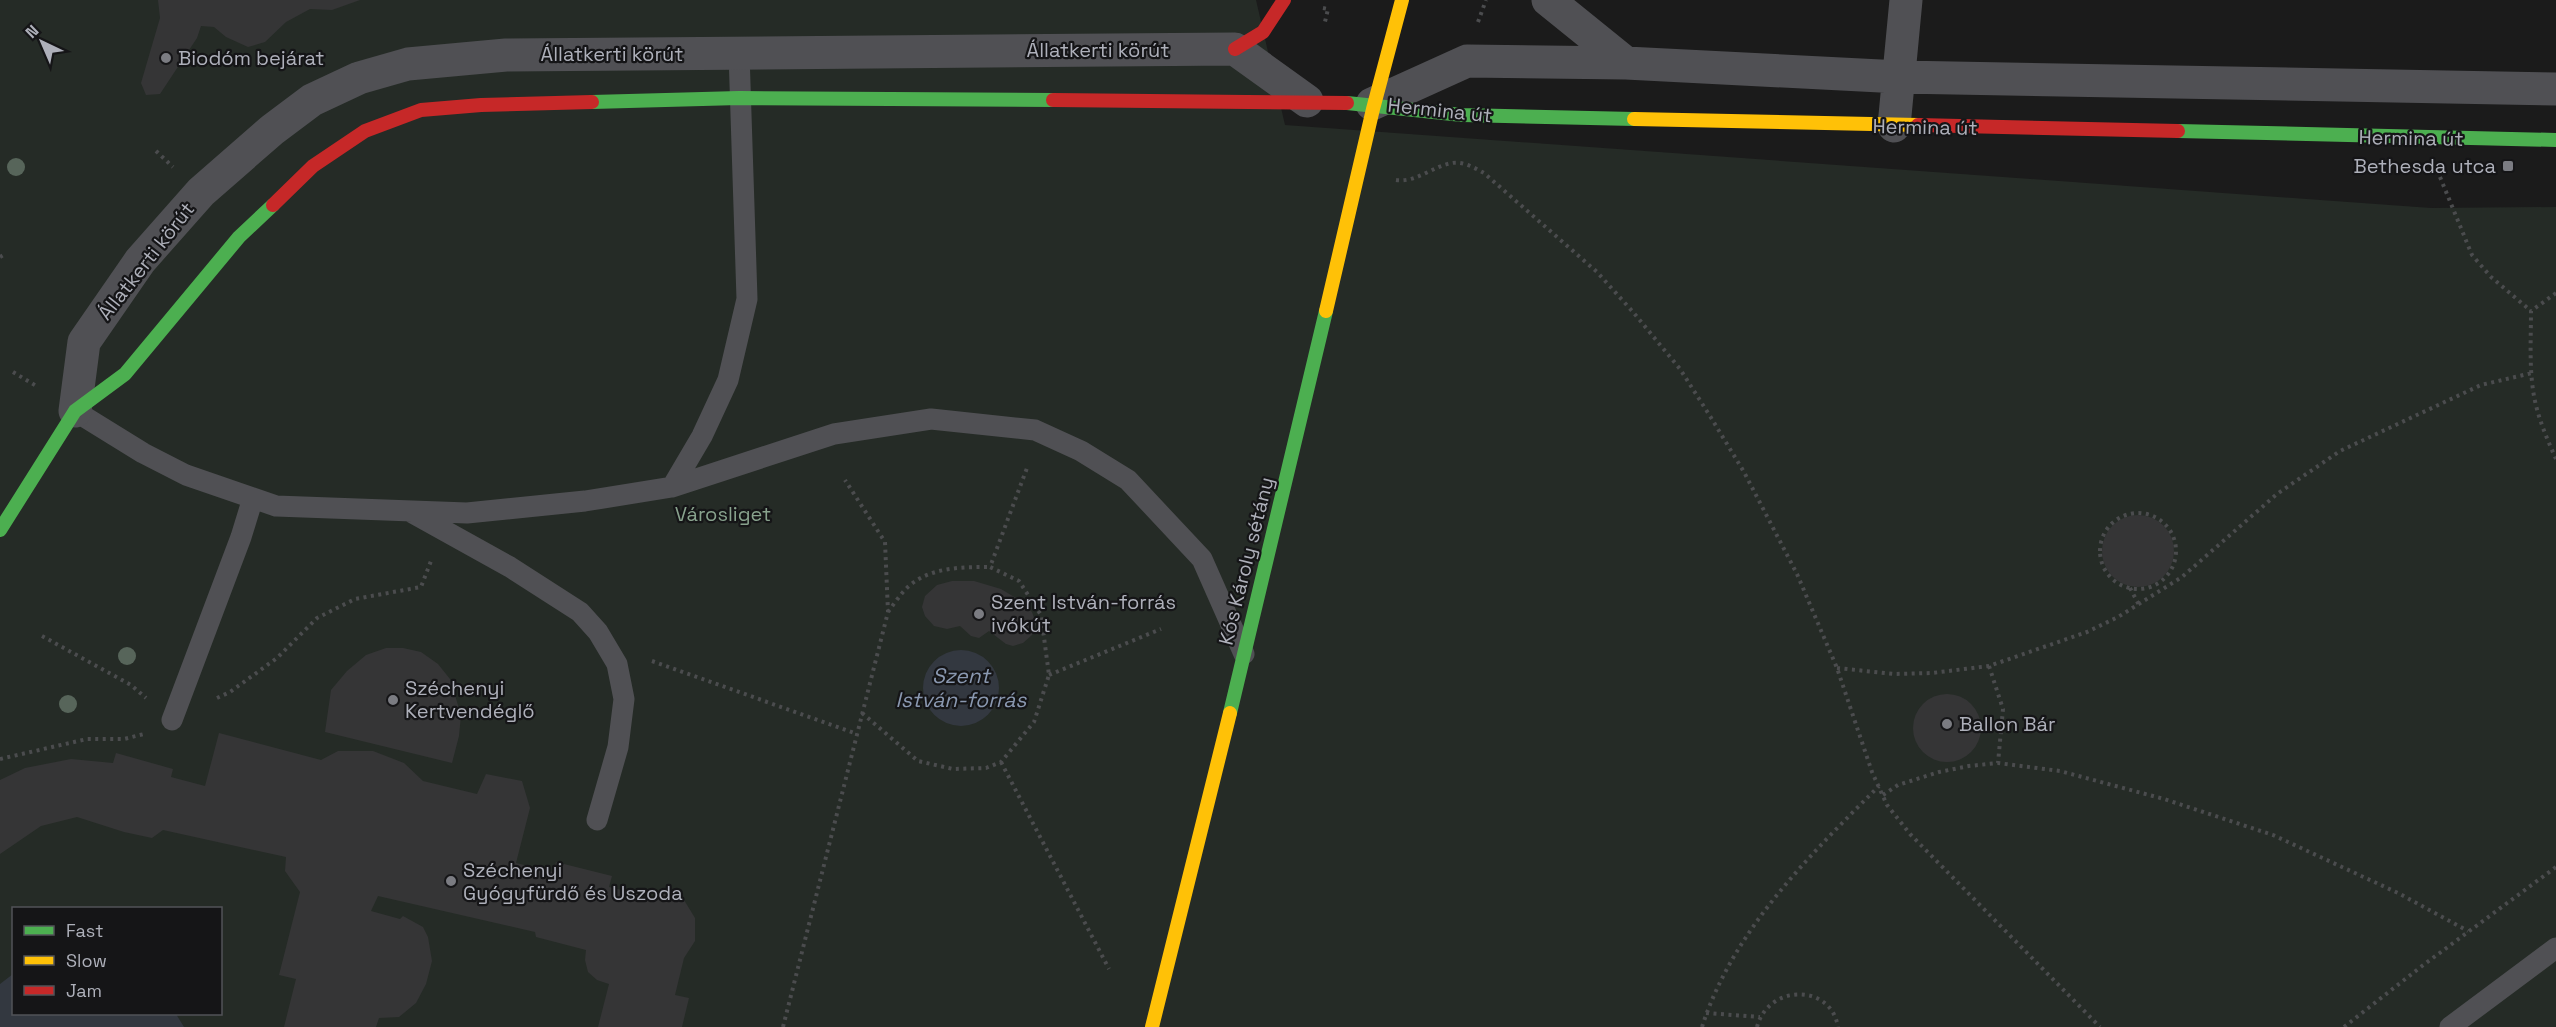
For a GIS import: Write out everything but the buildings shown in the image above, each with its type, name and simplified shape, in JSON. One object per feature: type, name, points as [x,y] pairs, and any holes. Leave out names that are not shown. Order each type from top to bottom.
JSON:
[{"type":"street","points":[[1284,0],[1263,32],[1235,49],[1307,101]]},
{"type":"street","name":"Kós Károly sétány","points":[[1152,1027],[1359,172],[1372,104],[1402,0]]},
{"type":"street","points":[[1894,126],[1906,0]]},
{"type":"street","points":[[1551,1],[1626,63]]},
{"type":"street","name":"Állatkerti körút","points":[[75,411],[84,342],[140,261],[201,192],[272,130],[312,100],[359,78],[408,64],[506,55],[1235,49]]},
{"type":"street","name":"Hermina út","points":[[1372,104],[1467,61],[1626,63],[1899,77],[2556,88]]},
{"type":"street","name":"Állatkerti körút","points":[[0,531],[75,411],[125,374],[239,237],[313,166],[365,131],[421,110],[481,105],[739,98],[1307,101],[1372,104]]},
{"type":"street","name":"Hermina út","points":[[1372,104],[1462,116],[2556,140]]},
{"type":"lane","points":[[672,487],[702,436],[728,380],[747,299],[739,53]]},
{"type":"lane","points":[[75,411],[143,453],[186,475],[276,506],[467,513],[585,501],[672,487],[834,434],[932,419],[1035,430],[1081,451],[1128,480],[1202,559],[1244,654]]},
{"type":"lane","points":[[172,720],[241,537],[253,498]]},
{"type":"lane","points":[[408,510],[510,567],[580,612],[603,640],[617,664],[624,699],[618,747],[597,820]]},
{"type":"lane","points":[[2450,1027],[2556,948]]},
{"type":"path","points":[[2430,138],[2444,189],[2472,255],[2491,277],[2531,310],[2534,394],[2541,424],[2556,459]]},
{"type":"path","points":[[1359,172],[1405,181],[1453,162],[1470,166],[1484,173],[1597,272],[1633,312],[1680,369],[1744,472],[1772,523],[1837,668],[1872,772],[1883,795],[1910,834],[2100,1027]]},
{"type":"path","points":[[2531,310],[2556,293]]},
{"type":"path","points":[[1837,668],[1894,674],[1932,674],[1989,666],[2087,632],[2139,605],[2182,577],[2277,494],[2340,451],[2481,385],[2532,373]]},
{"type":"path","points":[[990,567],[1027,468]]},
{"type":"path","points":[[783,1027],[888,612],[885,542],[845,480]]},
{"type":"path","points":[[2130,588],[2153,587],[2166,577],[2175,563],[2177,547],[2172,531],[2160,519],[2146,513],[2129,514],[2115,521],[2105,532],[2100,547],[2102,562],[2109,576],[2130,588],[2139,605]]},
{"type":"path","points":[[861,713],[918,761],[953,769],[986,768],[1001,762],[1034,722],[1050,675],[1041,615],[1019,581],[990,567],[956,567],[920,579],[907,587],[888,612]]},
{"type":"path","points":[[1050,675],[1161,629]]},
{"type":"path","points":[[42,636],[131,685],[172,720]]},
{"type":"path","points":[[651,661],[857,734]]},
{"type":"path","points":[[1989,666],[2003,709],[1998,764]]},
{"type":"path","points":[[1001,762],[1109,969]]},
{"type":"path","points":[[1883,795],[1898,785],[1939,772],[1969,766],[1998,764],[2060,771],[2164,799],[2273,836],[2398,893],[2468,931]]},
{"type":"path","points":[[1702,1027],[1733,957],[1763,912],[1811,857],[1879,786]]},
{"type":"path","points":[[2344,1027],[2468,931],[2556,867]]},
{"type":"path","points":[[1757,1027],[1760,1017],[1769,1004],[1783,996],[1800,994],[1816,998],[1829,1007],[1838,1027]]},
{"type":"path","points":[[1706,1014],[1760,1017]]},
{"type":"green space","name":"Városliget","points":[[0,0],[1256,0],[1285,125],[2431,208],[2556,207],[2556,1027],[0,1027]]},
{"type":"water","name":"Szent István-forrás","points":[[961,650],[975,653],[988,661],[996,674],[999,688],[996,702],[988,715],[975,723],[961,726],[947,723],[934,715],[926,702],[923,688],[926,674],[934,661],[947,653]]},
{"type":"water","points":[[12,975],[12,1015],[177,1015],[184,1027],[0,1027],[0,984]]},
{"type":"traffic: fast","points":[[592,102],[739,98],[1053,100]]},
{"type":"traffic: fast","points":[[1347,103],[1462,115],[1634,119]]},
{"type":"traffic: fast","points":[[2178,131],[2556,140]]},
{"type":"traffic: fast","points":[[0,530],[75,411],[125,374],[239,237],[273,205]]},
{"type":"traffic: fast","points":[[1230,713],[1326,311]]},
{"type":"traffic: slow","points":[[1326,311],[1373,109],[1402,0]]},
{"type":"traffic: slow","points":[[1634,119],[1918,125]]},
{"type":"traffic: slow","points":[[1152,1027],[1230,713]]},
{"type":"traffic: jam","points":[[1235,49],[1263,32],[1284,0]]},
{"type":"traffic: jam","points":[[1053,100],[1347,103]]},
{"type":"traffic: jam","points":[[273,205],[313,166],[365,131],[421,110],[481,105],[592,102]]},
{"type":"traffic: jam","points":[[1918,125],[2178,131]]},
{"type":"place","name":"Biodóm bejárat","points":[[166,58]]},
{"type":"place","name":"Bethesda utca","points":[[2508,166]]},
{"type":"place","name":"Szent István-forrás ivókút","points":[[979,614]]},
{"type":"place","name":"Széchenyi Kertvendéglő","points":[[393,700]]},
{"type":"place","name":"Ballon Bár","points":[[1947,724]]},
{"type":"place","name":"Széchenyi Gyógyfürdő és Uszoda","points":[[451,881]]}]
